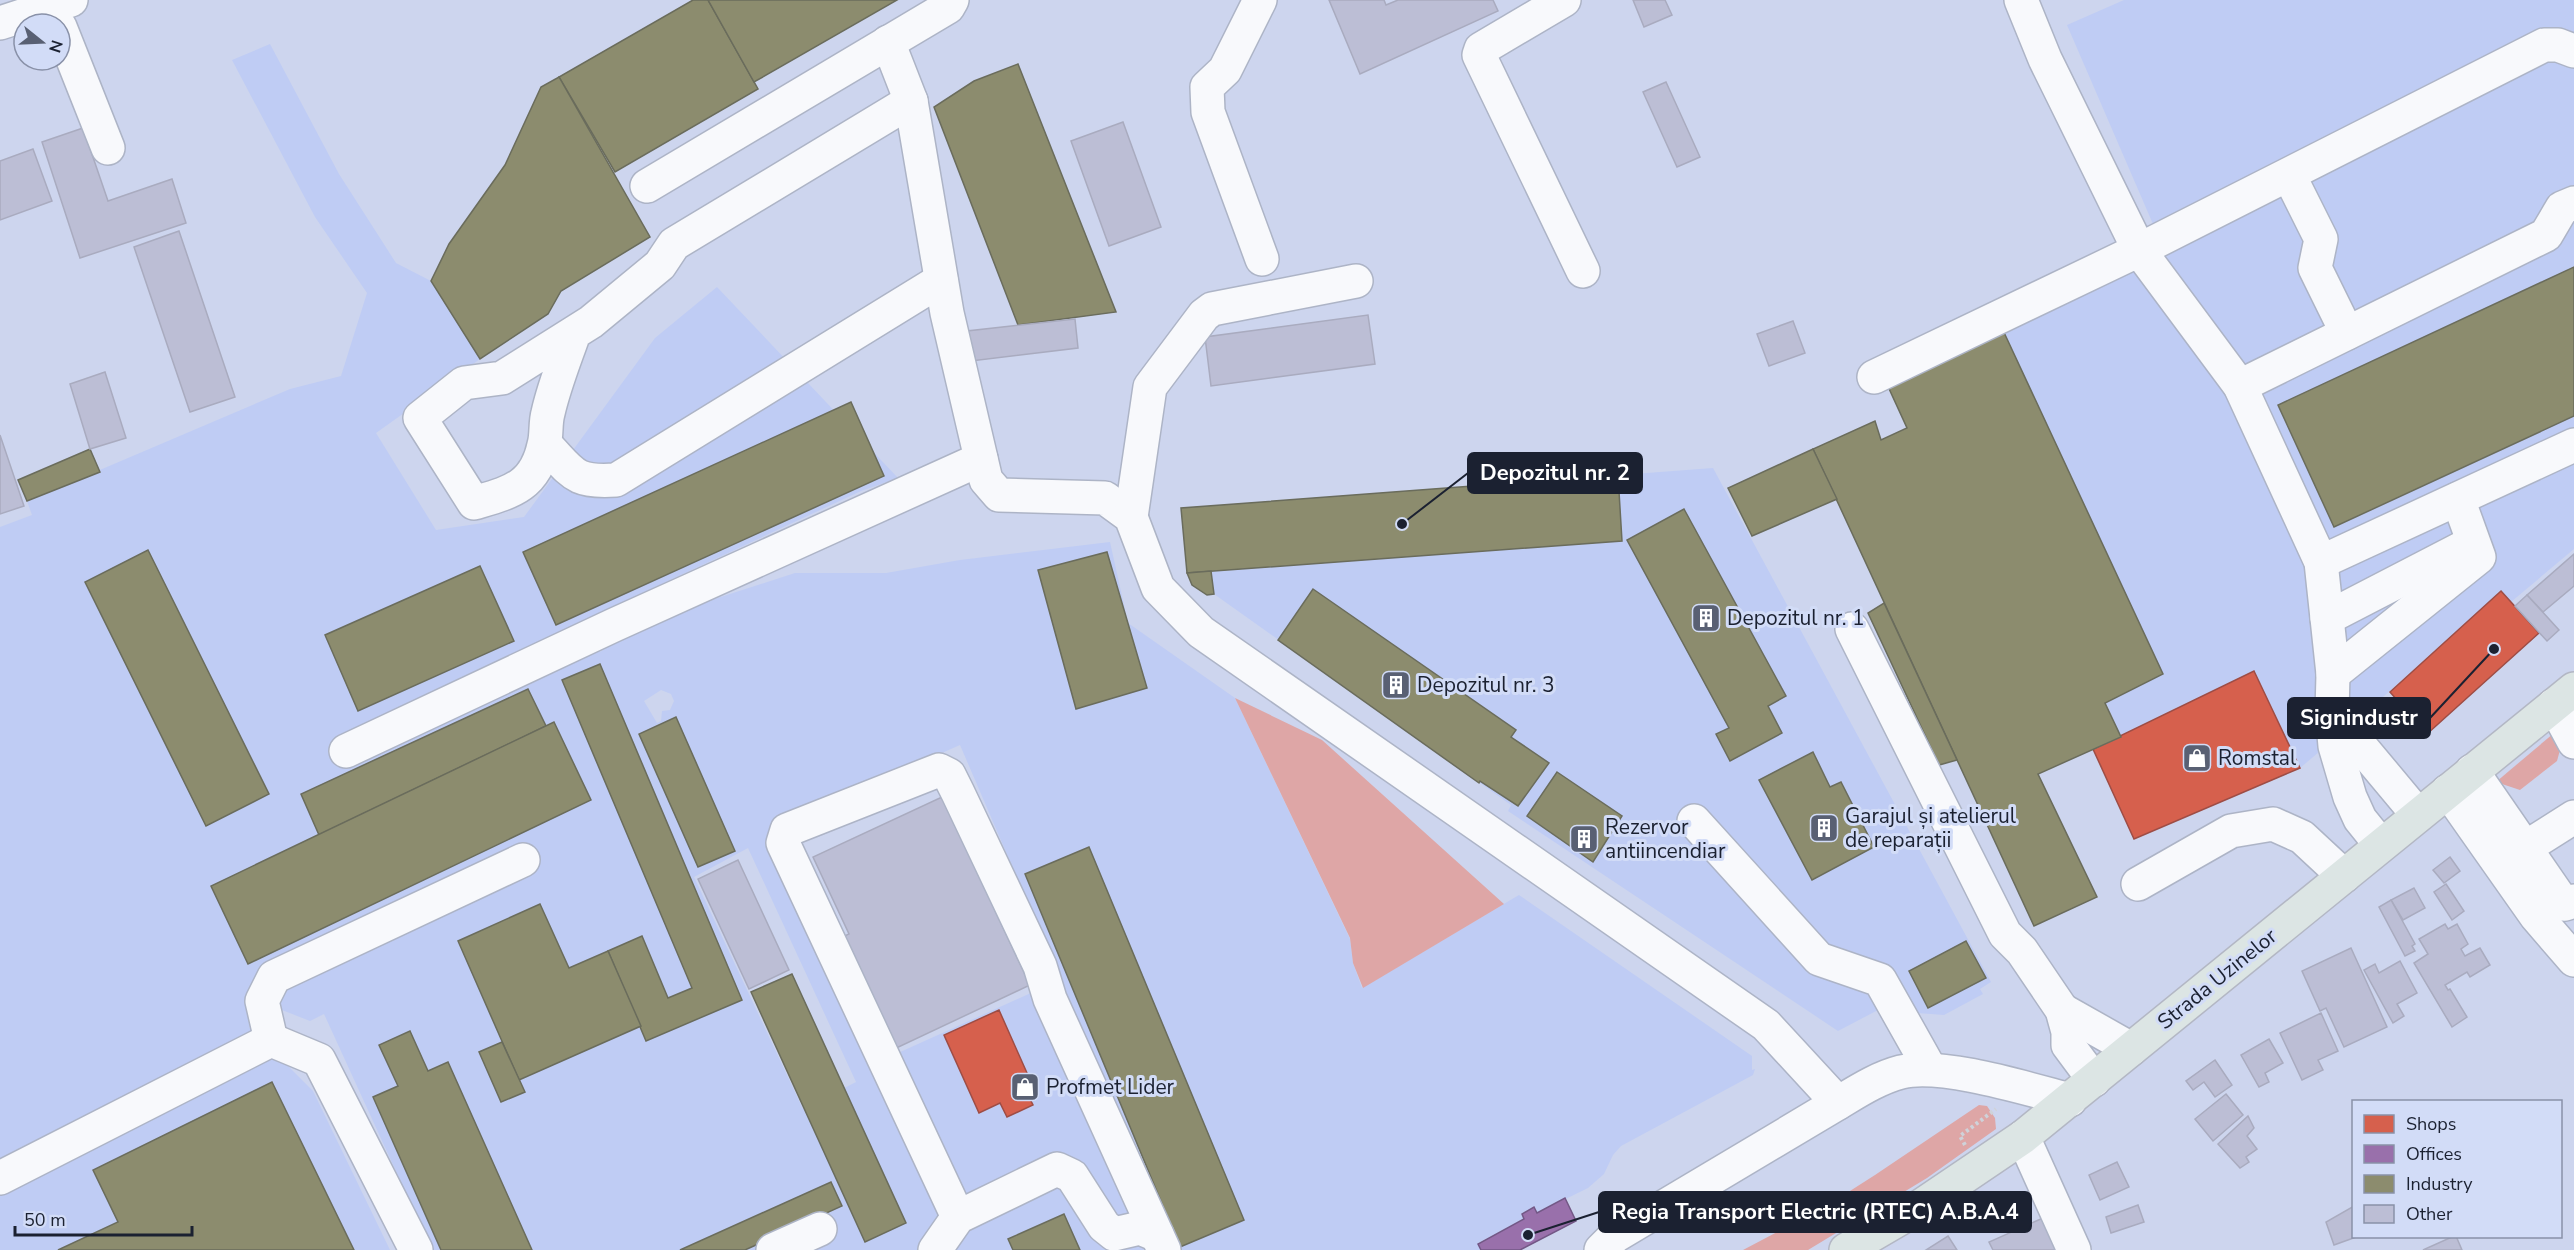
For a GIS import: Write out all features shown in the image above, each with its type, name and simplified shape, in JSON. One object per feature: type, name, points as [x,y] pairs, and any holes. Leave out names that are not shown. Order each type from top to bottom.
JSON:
[{"type":"main road","name":"Strada Uzinelor","points":[[1846,1250],[1918,1208],[2023,1137],[2564,697]]},
{"type":"street","points":[[647,186],[948,7],[952,0]]},
{"type":"street","points":[[1260,0],[1225,70],[1207,87],[1208,112],[1262,260]]},
{"type":"street","points":[[1564,0],[1481,48],[1479,55],[1582,271]]},
{"type":"street","points":[[2021,0],[2045,58],[2139,250],[2240,386],[2321,562],[2334,674],[2332,712],[2335,746],[2350,796],[2360,819],[2381,845]]},
{"type":"street","points":[[888,42],[911,100],[953,343],[986,480],[999,495],[1106,498],[1131,517]]},
{"type":"street","points":[[1874,377],[2139,250],[2544,45],[2558,45],[2574,51]]},
{"type":"street","points":[[72,48],[108,148]]},
{"type":"street","points":[[574,333],[548,414],[545,444],[540,462],[528,479],[515,491],[474,503],[420,418],[464,383],[502,378],[591,322],[660,264],[674,244],[911,100]]},
{"type":"street","points":[[2289,175],[2321,239],[2315,268],[2347,333]]},
{"type":"street","points":[[2240,386],[2546,235],[2562,208],[2574,202]]},
{"type":"street","points":[[545,444],[577,478],[594,482],[616,480],[941,280]]},
{"type":"street","points":[[1356,281],[1212,309],[1204,315],[1150,387],[1131,517],[1158,588],[1201,632],[1766,1025],[1838,1103]]},
{"type":"street","points":[[2321,562],[2574,445]]},
{"type":"street","points":[[346,751],[614,625],[981,459]]},
{"type":"street","points":[[2334,674],[2413,590],[2472,543],[2458,499]]},
{"type":"street","points":[[2327,618],[2413,590]]},
{"type":"street","points":[[1852,629],[2005,934],[2022,951],[2062,1010],[2068,1032],[2068,1045],[2094,1080]]},
{"type":"street","points":[[2564,697],[2574,742]]},
{"type":"street","points":[[2332,712],[2418,815]]},
{"type":"street","points":[[958,1217],[783,843],[787,830],[939,770],[949,775],[1040,966],[1050,999],[1161,1242]]},
{"type":"street","points":[[2460,781],[2525,849],[2561,900],[2565,904],[2574,902]]},
{"type":"street","points":[[2460,781],[2536,916],[2574,960]]},
{"type":"street","points":[[2525,849],[2574,818]]},
{"type":"street","points":[[1694,820],[1820,959],[1880,980],[1930,1069]]},
{"type":"street","points":[[2138,884],[2231,831],[2273,824],[2302,837],[2344,876]]},
{"type":"street","points":[[271,1040],[262,1001],[274,977],[523,860]]},
{"type":"street","points":[[2062,1010],[2130,1049]]},
{"type":"street","points":[[0,1178],[271,1040],[319,1060],[416,1250]]},
{"type":"street","points":[[1601,1250],[1615,1236],[1872,1083],[1892,1076],[1930,1069],[2017,1086],[2070,1100]]},
{"type":"street","points":[[2023,1137],[2074,1250]]},
{"type":"street","points":[[935,1250],[958,1217],[1057,1169],[1072,1176],[1104,1226],[1114,1234],[1140,1228],[1161,1242]]},
{"type":"street","points":[[773,1250],[820,1229]]},
{"type":"shaded area","points":[[2124,0],[2574,0],[2574,549],[2511,602],[2501,591],[2300,768],[2254,671],[2121,737],[1953,350],[2156,231],[2067,25]]},
{"type":"shaded area","points":[[270,44],[339,174],[396,263],[431,281],[480,359],[376,433],[436,530],[524,517],[655,338],[717,287],[898,478],[861,491],[584,620],[600,652],[619,640],[699,604],[795,573],[886,573],[960,560],[1110,542],[1128,623],[1235,698],[1350,939],[1353,963],[1362,988],[1519,895],[1752,1056],[1752,1070],[1755,1069],[1753,1075],[1621,1146],[1613,1155],[1604,1174],[1588,1188],[1537,1213],[1534,1207],[1522,1214],[1524,1219],[1478,1243],[1481,1250],[1177,1250],[960,745],[926,760],[805,836],[796,861],[887,1058],[1033,992],[1144,1250],[432,1250],[324,1014],[310,1021],[282,1010],[249,1027],[313,1091],[390,1250],[0,1250],[0,527],[32,515],[27,501],[290,389],[341,376],[367,293],[315,217],[232,60]],"holes":[[[661,690],[671,694],[674,701],[670,710],[662,711],[661,721],[657,723],[644,701]],[[748,848],[856,1082],[803,1109],[694,877]]]},
{"type":"shaded area","points":[[1713,468],[1991,982],[1980,989],[1983,994],[1944,1015],[1878,1010],[1838,1031],[1508,811],[1511,805],[1214,594],[1207,595],[1192,585],[1187,573],[1181,508]]},
{"type":"shaded area","points":[[1235,698],[1322,740],[1504,904],[1363,988],[1353,963],[1350,938]]},
{"type":"shaded area","points":[[2554,733],[2560,750],[2557,761],[2520,790],[2496,782]]},
{"type":"shaded area","points":[[1979,1105],[1987,1106],[1995,1118],[1996,1129],[1927,1178],[1808,1250],[1743,1250],[1828,1205]]},
{"type":"building: Shops","points":[[2501,591],[2539,633],[2427,734],[2390,692]]},
{"type":"building: Shops","name":"Romstal","points":[[2254,671],[2300,768],[2134,839],[2093,749]]},
{"type":"building: Shops","points":[[999,1010],[1035,1091],[1028,1095],[1033,1105],[1007,1117],[1000,1103],[979,1113],[944,1035]]},
{"type":"building: Offices","points":[[1565,1198],[1576,1221],[1520,1250],[1481,1250],[1478,1244],[1524,1219],[1522,1214],[1534,1207],[1537,1213]]},
{"type":"building: Industry","points":[[693,0],[708,0],[758,89],[615,172],[559,77]]},
{"type":"building: Industry","points":[[708,0],[897,0],[754,82]]},
{"type":"building: Industry","points":[[1018,64],[1116,312],[1018,325],[934,107],[974,81]]},
{"type":"building: Industry","points":[[559,77],[650,237],[561,291],[548,314],[480,359],[431,281],[449,244],[505,165],[541,87]]},
{"type":"building: Industry","points":[[2574,267],[2574,416],[2334,527],[2278,405]]},
{"type":"building: Industry","points":[[2001,326],[2163,674],[2105,703],[2121,737],[2038,774],[2097,897],[2034,926],[1813,449],[1875,421],[1881,440],[1907,428],[1886,382]]},
{"type":"building: Industry","points":[[851,402],[884,476],[556,625],[523,552]]},
{"type":"building: Industry","points":[[90,449],[100,472],[27,501],[18,480]]},
{"type":"building: Industry","points":[[1813,449],[1837,499],[1752,536],[1728,488]]},
{"type":"building: Industry","points":[[1618,475],[1622,541],[1187,573],[1181,508]]},
{"type":"building: Industry","name":"Depozitul nr. 1","points":[[1684,509],[1786,696],[1768,706],[1782,733],[1730,761],[1716,734],[1729,728],[1627,540]]},
{"type":"building: Industry","points":[[148,550],[269,794],[206,826],[85,582]]},
{"type":"building: Industry","points":[[1107,552],[1147,688],[1076,709],[1038,570]]},
{"type":"building: Industry","points":[[480,566],[514,641],[358,711],[325,635]]},
{"type":"building: Industry","points":[[1211,571],[1214,594],[1207,595],[1192,585],[1187,573]]},
{"type":"building: Industry","name":"Depozitul nr. 3","points":[[1313,589],[1516,730],[1511,737],[1549,763],[1518,806],[1480,781],[1479,783],[1278,640]]},
{"type":"building: Industry","points":[[1884,603],[1957,760],[1939,765],[1868,613]]},
{"type":"building: Industry","points":[[600,664],[742,1000],[646,1041],[608,951],[642,936],[668,998],[692,988],[562,680]]},
{"type":"building: Industry","points":[[528,689],[546,726],[319,835],[301,794]]},
{"type":"building: Industry","points":[[676,717],[735,851],[698,867],[639,734]]},
{"type":"building: Industry","points":[[554,722],[591,800],[248,964],[211,886]]},
{"type":"building: Industry","name":"Garajul și atelierul de reparații","points":[[1813,752],[1830,787],[1841,782],[1874,847],[1812,880],[1759,780]]},
{"type":"building: Industry","name":"Rezervor antiincendiar","points":[[1557,772],[1622,816],[1593,862],[1527,816]]},
{"type":"building: Industry","points":[[1089,847],[1244,1220],[1180,1247],[1025,874]]},
{"type":"building: Industry","points":[[540,904],[569,968],[608,951],[641,1026],[519,1080],[458,941]]},
{"type":"building: Industry","points":[[1966,941],[1986,978],[1928,1008],[1909,971]]},
{"type":"building: Industry","points":[[792,974],[906,1223],[865,1242],[751,992]]},
{"type":"building: Industry","points":[[410,1031],[428,1071],[448,1062],[532,1250],[441,1250],[373,1097],[398,1086],[379,1045]]},
{"type":"building: Industry","points":[[502,1042],[525,1092],[501,1102],[479,1052]]},
{"type":"building: Industry","points":[[272,1082],[354,1250],[58,1250],[118,1222],[93,1170]]},
{"type":"building: Industry","points":[[831,1182],[842,1206],[745,1250],[680,1250]]},
{"type":"building: Industry","points":[[1064,1214],[1080,1250],[1013,1250],[1008,1239]]},
{"type":"building: Other","points":[[1329,0],[1384,0],[1386,5],[1398,0],[1493,0],[1498,11],[1360,74]]},
{"type":"building: Other","points":[[1633,0],[1665,0],[1672,15],[1644,27]]},
{"type":"building: Other","points":[[1666,82],[1700,157],[1677,167],[1643,92]]},
{"type":"building: Other","points":[[1123,122],[1161,227],[1109,246],[1071,141]]},
{"type":"building: Other","points":[[83,128],[108,201],[172,179],[186,223],[80,258],[42,142]]},
{"type":"building: Other","points":[[33,149],[52,201],[0,220],[0,161]]},
{"type":"building: Other","points":[[179,231],[235,397],[190,412],[134,247]]},
{"type":"building: Other","points":[[1368,315],[1375,364],[1211,386],[1205,337]]},
{"type":"building: Other","points":[[1075,319],[1078,348],[971,361],[967,331]]},
{"type":"building: Other","points":[[1793,321],[1805,353],[1769,366],[1757,334]]},
{"type":"building: Other","points":[[105,372],[126,438],[90,449],[70,384]]},
{"type":"building: Other","points":[[0,435],[24,506],[0,514]]},
{"type":"building: Other","points":[[2574,554],[2574,586],[2543,612],[2527,595]]},
{"type":"building: Other","points":[[2527,595],[2559,630],[2547,641],[2515,606]]},
{"type":"building: Other","points":[[942,797],[1030,985],[890,1051],[838,939],[849,934],[813,857]]},
{"type":"building: Other","points":[[2450,857],[2460,871],[2444,883],[2433,870]]},
{"type":"building: Other","points":[[738,860],[789,970],[749,989],[698,879]]},
{"type":"building: Other","points":[[2446,884],[2464,911],[2452,920],[2434,892]]},
{"type":"building: Other","points":[[2414,888],[2425,908],[2403,920],[2391,900]]},
{"type":"building: Other","points":[[2391,900],[2415,944],[2412,946],[2415,951],[2405,956],[2379,907]]},
{"type":"building: Other","points":[[2445,924],[2448,929],[2457,924],[2468,944],[2461,949],[2465,956],[2480,948],[2490,965],[2470,977],[2467,972],[2445,985],[2448,990],[2450,989],[2467,1017],[2452,1027],[2414,963],[2428,954],[2419,939]]},
{"type":"building: Other","points":[[2351,948],[2387,1027],[2344,1047],[2326,1008],[2320,1011],[2302,971]]},
{"type":"building: Other","points":[[2400,961],[2417,993],[2397,1004],[2404,1016],[2393,1023],[2364,970],[2375,964],[2379,973]]},
{"type":"building: Other","points":[[2321,1013],[2338,1051],[2318,1060],[2323,1070],[2302,1080],[2280,1033]]},
{"type":"building: Other","points":[[2269,1039],[2283,1063],[2265,1073],[2269,1082],[2259,1087],[2241,1055]]},
{"type":"building: Other","points":[[2215,1060],[2232,1085],[2215,1097],[2204,1082],[2193,1090],[2186,1081]]},
{"type":"building: Other","points":[[2226,1094],[2243,1115],[2213,1141],[2195,1119]]},
{"type":"building: Other","points":[[2248,1116],[2254,1128],[2247,1136],[2257,1149],[2246,1157],[2249,1162],[2240,1168],[2218,1144]]},
{"type":"building: Other","points":[[2117,1162],[2129,1187],[2100,1200],[2089,1175]]},
{"type":"building: Other","points":[[2138,1205],[2144,1222],[2111,1233],[2106,1217]]},
{"type":"building: Other","points":[[2352,1207],[2353,1238],[2334,1245],[2326,1222]]},
{"type":"building: Other","points":[[2043,1218],[2057,1250],[1993,1250],[1989,1242]]},
{"type":"building: Other","points":[[1948,1236],[1957,1250],[1926,1250]]},
{"type":"building: Other","points":[[2450,1238],[2457,1238],[2462,1250],[2423,1250]]},
{"type":"place","name":"Depozitul nr. 2","points":[[1402,524]]},
{"type":"place","name":"Depozitul nr. 1","points":[[1706,618]]},
{"type":"place","name":"Signindustr","points":[[2494,649]]},
{"type":"place","name":"Depozitul nr. 3","points":[[1396,685]]},
{"type":"place","name":"Romstal","points":[[2197,758]]},
{"type":"place","name":"Garajul și atelierul de reparații","points":[[1824,828]]},
{"type":"place","name":"Rezervor antiincendiar","points":[[1584,839]]},
{"type":"place","name":"Profmet Lider","points":[[1025,1087]]},
{"type":"place","name":"Regia Transport Electric (RTEC) A.B.A.4","points":[[1528,1235]]}]
